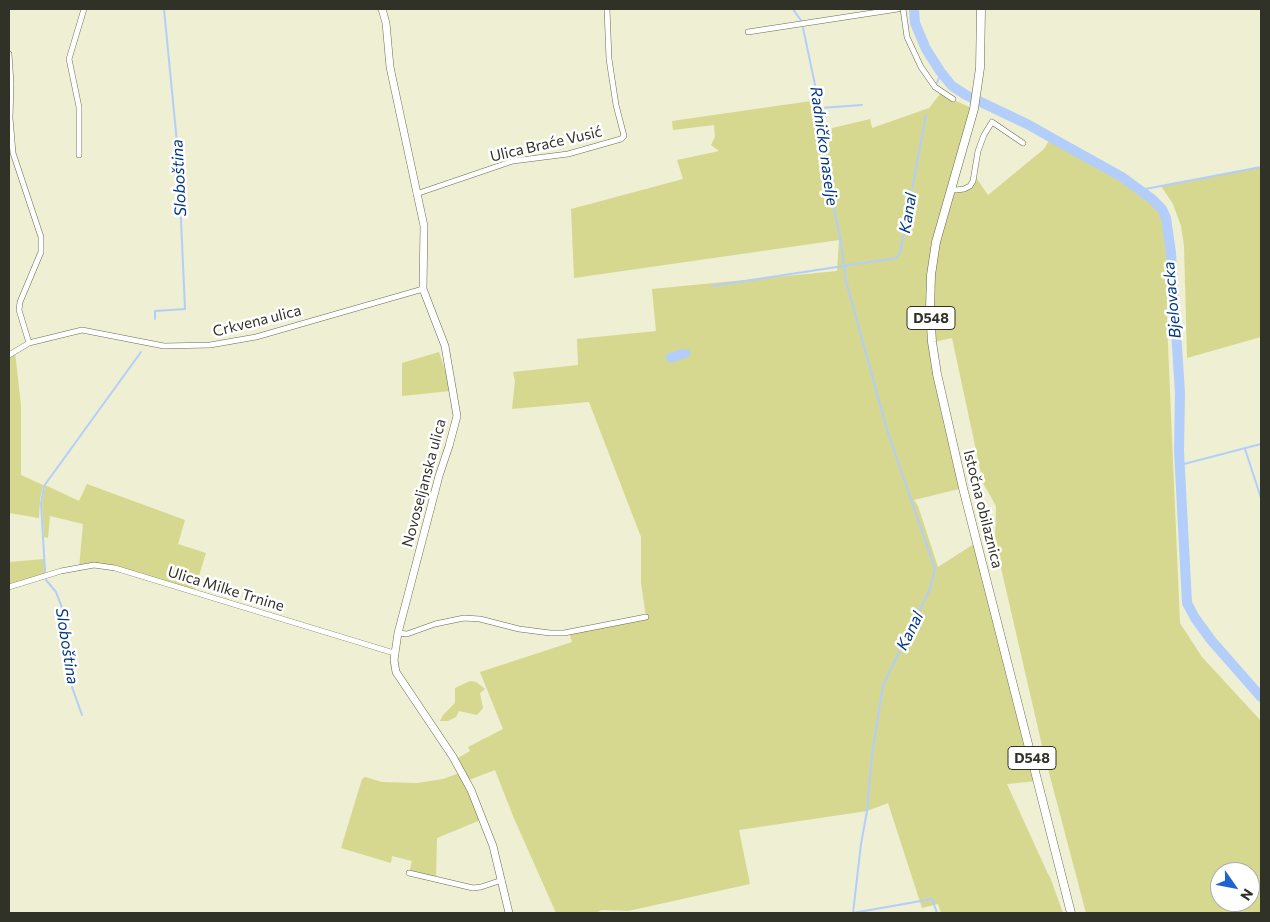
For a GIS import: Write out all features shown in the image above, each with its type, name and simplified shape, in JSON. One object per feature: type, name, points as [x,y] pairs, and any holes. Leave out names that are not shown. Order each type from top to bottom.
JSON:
[{"type":"main road","name":"Novoseljanska ulica","points":[[382,9],[386,23],[390,67],[424,226],[423,289],[446,346],[457,416],[439,476],[398,633],[394,653],[396,672],[453,756],[472,790],[493,846],[509,913]]},
{"type":"main road","name":"Istočna obilaznica","points":[[981,9],[980,68],[974,109],[936,242],[932,275],[932,342],[937,374],[963,488],[1071,913]]},
{"type":"street","points":[[79,155],[79,107],[69,59],[84,9]]},
{"type":"street","name":"Ulica Braće Vusić","points":[[416,194],[513,161],[568,154],[618,140],[624,136],[612,82],[606,21],[607,9]]},
{"type":"street","points":[[748,32],[898,9]]},
{"type":"street","points":[[903,9],[907,37],[921,67],[935,87],[953,98]]},
{"type":"street","points":[[9,54],[10,118],[13,153],[41,237],[41,252],[20,302],[19,310],[29,343]]},
{"type":"street","points":[[951,189],[964,189],[973,181],[978,151],[984,135],[992,122],[1023,144]]},
{"type":"street","name":"Crkvena ulica","points":[[9,355],[29,343],[82,330],[164,346],[210,345],[256,337],[423,289]]},
{"type":"street","name":"Ulica Milke Trnine","points":[[9,586],[94,565],[115,568],[394,653]]},
{"type":"street","points":[[398,633],[407,634],[436,624],[464,618],[480,619],[519,629],[564,633],[646,617]]},
{"type":"street","points":[[409,873],[473,888],[502,880]]},
{"type":"green space","points":[[940,94],[974,109],[950,191],[962,192],[971,187],[975,176],[988,195],[1044,149],[1051,137],[1122,177],[1162,209],[1168,228],[1167,322],[1180,623],[1202,657],[1261,721],[1261,913],[1086,913],[1043,750],[995,542],[996,506],[983,483],[952,338],[934,342],[963,488],[914,500],[918,506],[938,567],[977,542],[1037,781],[1007,784],[1050,877],[1063,913],[941,913],[938,904],[922,908],[888,803],[867,811],[739,830],[750,884],[628,911],[602,910],[595,913],[556,913],[495,770],[469,780],[458,758],[470,751],[468,747],[503,729],[480,672],[572,642],[569,632],[646,617],[641,583],[641,537],[589,402],[512,409],[515,381],[513,372],[578,365],[577,339],[656,331],[652,289],[837,271],[839,240],[574,278],[571,209],[683,179],[677,160],[719,151],[711,145],[715,137],[714,125],[673,130],[672,121],[818,100],[824,130],[870,119],[872,128],[929,108]]},
{"type":"green space","points":[[1261,167],[1261,337],[1187,358],[1184,246],[1181,226],[1173,204],[1161,186]]},
{"type":"green space","points":[[15,352],[21,405],[21,475],[43,485],[39,518],[9,513],[9,355]]},
{"type":"green space","points":[[439,352],[450,391],[402,396],[402,363]]},
{"type":"green space","points":[[87,484],[185,520],[178,544],[206,553],[194,592],[115,568],[94,565],[79,568],[83,524],[50,516],[48,538],[44,537],[42,504],[45,485],[79,501]]},
{"type":"green space","points":[[44,559],[46,575],[9,586],[9,562]]},
{"type":"green space","points":[[470,681],[476,682],[485,689],[480,693],[483,708],[477,715],[459,711],[456,717],[448,721],[440,721],[443,715],[455,703],[455,688]]},
{"type":"green space","points":[[462,772],[483,819],[437,838],[436,879],[409,873],[412,861],[392,856],[391,863],[341,848],[362,779],[365,777],[382,782],[417,783],[443,779]]},
{"type":"water","points":[[683,349],[689,350],[691,354],[688,357],[671,363],[667,361],[666,356],[669,353]]},
{"type":"waterway","name":"Sloboština","points":[[155,319],[155,311],[185,309],[178,153],[164,9]]},
{"type":"waterway","name":"Radničko naselje","points":[[793,9],[802,22]]},
{"type":"waterway","name":"Bjelovacka","points":[[914,9],[915,23],[926,49],[952,86],[966,95],[1027,124],[1122,177],[1152,199],[1162,209],[1166,218],[1171,253],[1180,393],[1179,451],[1187,603],[1211,640],[1261,697]]},
{"type":"waterway","name":"Kanal","points":[[803,28],[820,108],[830,188],[846,281],[888,433],[935,569],[930,589],[883,685],[872,755],[867,811],[853,913],[932,899],[937,913]]},
{"type":"waterway","points":[[937,83],[941,73]]},
{"type":"waterway","points":[[820,108],[862,105]]},
{"type":"waterway","name":"Kanal","points":[[712,286],[896,258],[900,253],[926,115]]},
{"type":"waterway","points":[[1140,190],[1261,167]]},
{"type":"waterway","name":"Sloboština","points":[[45,571],[41,504],[44,486],[141,352]]},
{"type":"waterway","points":[[1180,465],[1261,444]]},
{"type":"waterway","points":[[1245,449],[1261,498]]},
{"type":"waterway","name":"Sloboština","points":[[46,580],[56,592],[61,605],[71,653],[72,687],[82,715]]}]
